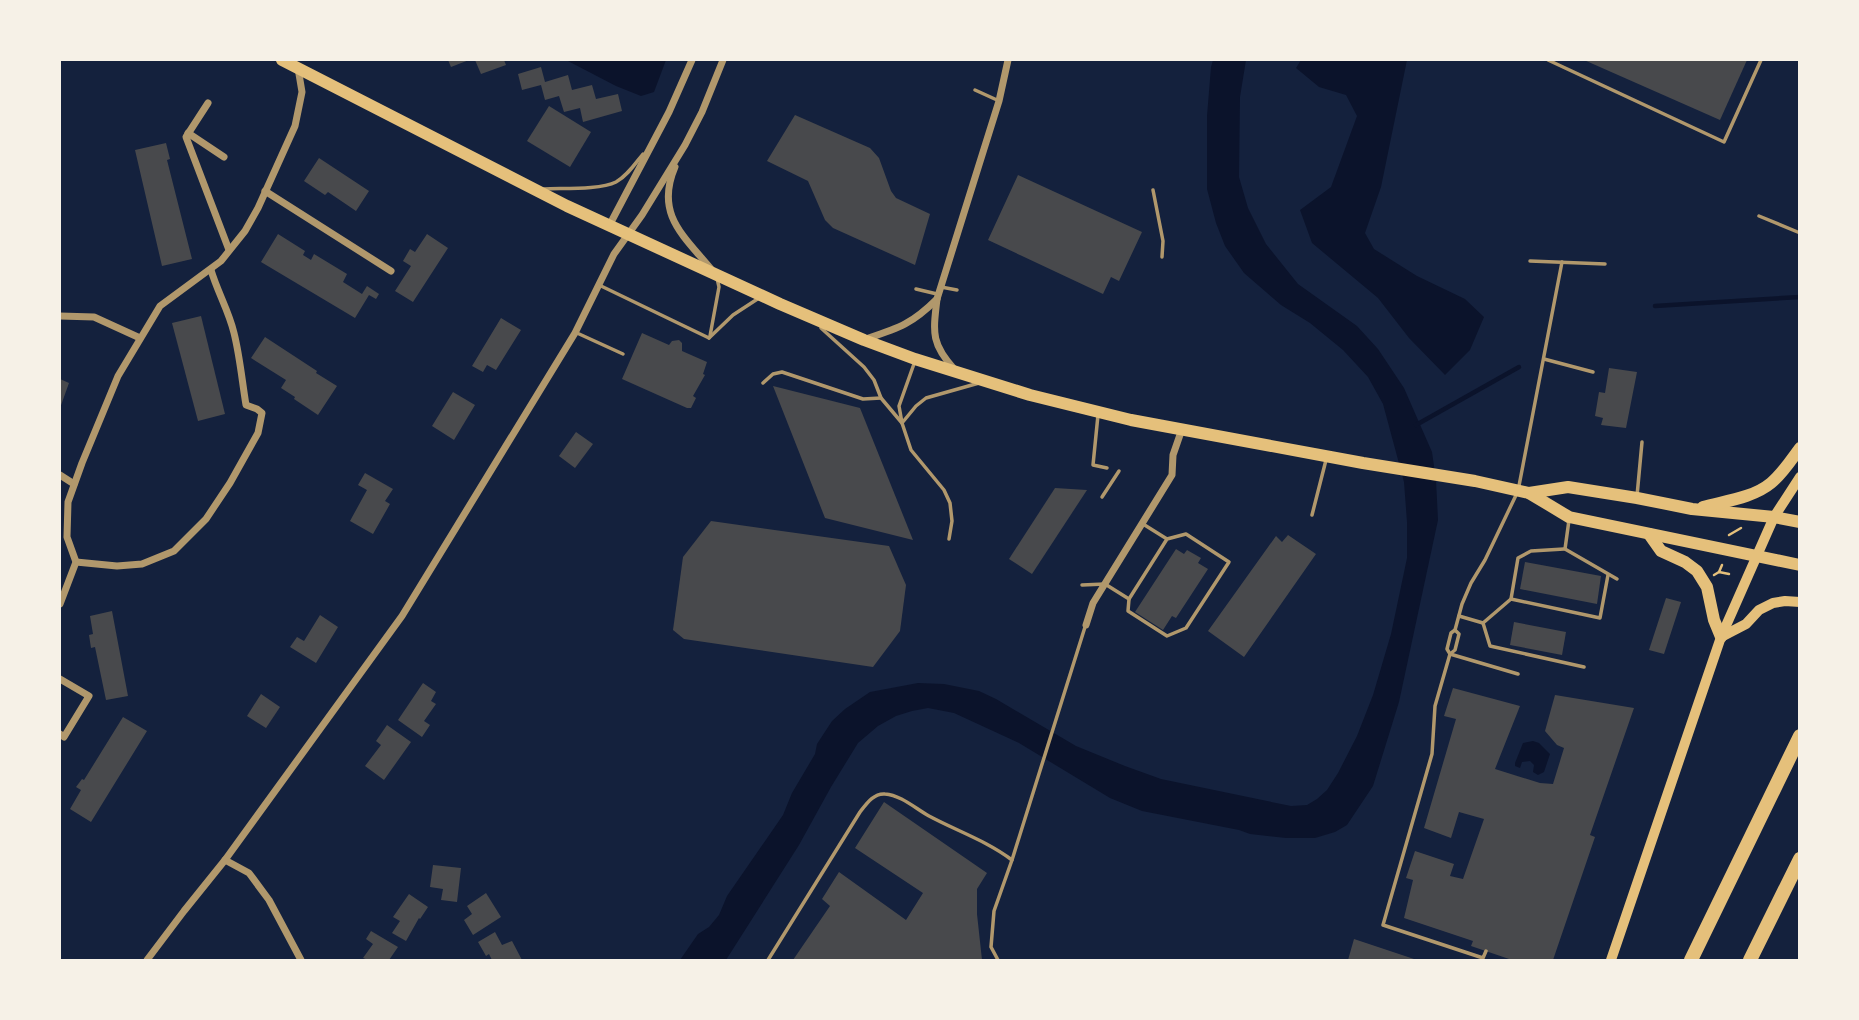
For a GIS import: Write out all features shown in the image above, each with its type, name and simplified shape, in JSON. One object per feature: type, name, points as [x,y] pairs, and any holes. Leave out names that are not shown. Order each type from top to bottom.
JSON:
[{"type":"highway","points":[[1691,961],[1800,736]]},
{"type":"highway","points":[[1751,961],[1800,859]]},
{"type":"main road","points":[[282,60],[609,226],[810,317],[915,359],[1030,396],[1131,420],[1475,481],[1523,492],[1569,517],[1800,565]]},
{"type":"main road","points":[[1692,509],[1740,498],[1771,484],[1800,448]]},
{"type":"main road","points":[[1611,961],[1721,637],[1774,517],[1800,477]]},
{"type":"main road","points":[[1523,492],[1568,487],[1692,509],[1800,522]]},
{"type":"main road","points":[[1649,534],[1661,551],[1697,570],[1707,587],[1714,620],[1721,637]]},
{"type":"main road","points":[[1721,637],[1746,624],[1759,610],[1773,603],[1800,602]]},
{"type":"street","points":[[609,226],[673,103],[692,60]]},
{"type":"street","points":[[716,275],[677,227],[667,200],[669,184],[723,60]]},
{"type":"street","points":[[958,373],[945,359],[934,338],[933,328],[939,293],[999,101],[1008,60]]},
{"type":"street","points":[[60,604],[76,562],[67,537],[68,502],[118,376],[160,306],[211,270],[244,231],[258,208],[295,126],[302,92],[298,68]]},
{"type":"street","points":[[208,103],[186,137],[229,250]]},
{"type":"street","points":[[188,133],[224,157]]},
{"type":"street","points":[[147,961],[402,616],[575,333],[614,254],[685,145]]},
{"type":"street","points":[[265,191],[391,271]]},
{"type":"street","points":[[76,562],[117,566],[142,564],[174,551],[206,519],[258,433],[262,413],[246,405],[234,331],[211,270]]},
{"type":"street","points":[[864,340],[902,327],[921,315],[939,293]]},
{"type":"street","points":[[60,316],[94,317],[140,338]]},
{"type":"street","points":[[1086,625],[1093,603],[1172,475],[1173,455],[1182,429]]},
{"type":"street","points":[[60,475],[74,484]]},
{"type":"street","points":[[60,679],[89,696],[64,737],[60,734]]},
{"type":"street","points":[[225,859],[249,873],[268,900],[301,961]]},
{"type":"lane","points":[[1548,60],[1724,142],[1761,60]]},
{"type":"lane","points":[[975,90],[999,101]]},
{"type":"lane","points":[[535,190],[606,185],[617,181],[631,170],[651,144]]},
{"type":"lane","points":[[1153,190],[1163,241],[1162,257]]},
{"type":"lane","points":[[1759,216],[1800,233]]},
{"type":"lane","points":[[1530,261],[1605,264]]},
{"type":"lane","points":[[1517,674],[1450,654],[1447,649],[1471,583],[1523,492],[1562,262]]},
{"type":"lane","points":[[709,338],[719,286],[716,275]]},
{"type":"lane","points":[[599,285],[709,338]]},
{"type":"lane","points":[[916,289],[939,293],[957,290]]},
{"type":"lane","points":[[709,338],[736,312],[762,296]]},
{"type":"lane","points":[[810,317],[864,367],[874,380],[881,398],[902,423]]},
{"type":"lane","points":[[575,333],[623,354]]},
{"type":"lane","points":[[915,359],[899,406],[902,423],[911,450],[944,490],[950,503],[952,520],[949,539]]},
{"type":"lane","points":[[1544,359],[1592,372]]},
{"type":"lane","points":[[764,383],[773,374],[782,372],[863,399],[881,398]]},
{"type":"lane","points":[[902,423],[926,398],[985,382]]},
{"type":"lane","points":[[1099,412],[1093,465],[1107,468]]},
{"type":"lane","points":[[1637,498],[1642,442]]},
{"type":"lane","points":[[1312,516],[1327,456]]},
{"type":"lane","points":[[1102,497],[1119,471]]},
{"type":"lane","points":[[1565,549],[1569,517]]},
{"type":"lane","points":[[1143,524],[1167,539]]},
{"type":"lane","points":[[1186,534],[1229,562],[1186,628],[1167,636],[1128,611],[1129,599],[1167,539],[1186,534]]},
{"type":"lane","points":[[1483,623],[1511,598],[1518,558],[1531,551],[1565,549],[1616,579]]},
{"type":"lane","points":[[1511,598],[1600,618],[1608,575]]},
{"type":"lane","points":[[1082,585],[1105,584],[1129,599]]},
{"type":"lane","points":[[1459,616],[1483,623]]},
{"type":"lane","points":[[1483,623],[1490,646],[1584,667]]},
{"type":"lane","points":[[998,961],[991,947],[994,911],[1086,625]]},
{"type":"lane","points":[[1455,631],[1459,634],[1455,650],[1450,654],[1435,706],[1432,754],[1383,926],[1483,958],[1486,951]]},
{"type":"lane","points":[[768,961],[860,812],[872,798],[883,793],[894,795],[931,817],[996,848],[1012,860]]},
{"type":"path","points":[[1729,535],[1749,523]]},
{"type":"path","points":[[1711,576],[1719,572],[1722,565]]},
{"type":"path","points":[[1719,572],[1729,575]]},
{"type":"water","points":[[566,60],[666,60],[654,92],[641,96]]},
{"type":"water","points":[[1213,60],[1246,60],[1240,97],[1239,177],[1248,208],[1266,244],[1298,284],[1357,326],[1378,349],[1404,388],[1432,452],[1438,520],[1399,702],[1373,786],[1347,825],[1335,832],[1315,838],[1250,834],[1142,811],[1110,798],[1019,743],[954,713],[928,708],[912,711],[878,726],[858,743],[799,845],[726,960],[680,960],[698,934],[709,927],[719,915],[727,896],[783,815],[792,793],[815,754],[817,744],[832,721],[870,692],[918,683],[944,684],[979,691],[1076,746],[1125,766],[1161,779],[1291,806],[1307,805],[1317,799],[1327,790],[1338,773],[1357,736],[1373,695],[1391,634],[1407,558],[1404,482],[1383,404],[1368,377],[1343,350],[1310,323],[1281,305],[1244,273],[1225,246],[1207,189],[1207,116]]},
{"type":"water","points":[[1301,60],[1407,60],[1381,187],[1365,233],[1374,249],[1417,276],[1465,299],[1484,317],[1470,350],[1445,375],[1409,338],[1378,298],[1312,243],[1300,210],[1331,187],[1357,116],[1346,95],[1319,87],[1296,68]]},
{"type":"water","points":[[1533,741],[1550,754],[1544,772],[1538,775],[1533,772],[1534,765],[1530,761],[1522,762],[1520,768],[1515,766],[1523,743]]},
{"type":"building","points":[[448,60],[469,60],[451,67]]},
{"type":"building","points":[[475,60],[504,60],[506,65],[481,74]]},
{"type":"building","points":[[1584,60],[1747,60],[1720,120]]},
{"type":"building","points":[[541,67],[545,82],[568,75],[572,90],[592,85],[596,99],[618,94],[622,111],[583,122],[580,108],[564,112],[559,96],[545,100],[541,85],[522,90],[518,74]]},
{"type":"building","points":[[549,106],[591,132],[570,167],[527,141]]},
{"type":"building","points":[[795,115],[870,148],[879,158],[896,198],[930,214],[915,265],[833,228],[825,220],[808,181],[767,161]]},
{"type":"building","points":[[166,143],[170,159],[167,160],[192,259],[162,266],[135,150]]},
{"type":"building","points":[[319,158],[369,191],[356,211],[328,192],[325,195],[304,181]]},
{"type":"building","points":[[1018,175],[1142,232],[1119,281],[1111,277],[1103,294],[988,240]]},
{"type":"building","points":[[278,234],[305,251],[303,255],[311,260],[314,254],[347,274],[343,282],[362,294],[367,286],[379,294],[376,299],[369,295],[355,318],[261,262]]},
{"type":"building","points":[[427,234],[448,248],[413,302],[395,291],[411,266],[403,261],[410,249],[415,252]]},
{"type":"building","points":[[201,316],[225,414],[198,421],[172,323]]},
{"type":"building","points":[[501,318],[521,330],[496,370],[487,365],[483,372],[472,366]]},
{"type":"building","points":[[642,333],[669,345],[672,341],[679,340],[682,343],[682,351],[707,362],[703,374],[705,375],[693,396],[696,398],[691,408],[622,379]]},
{"type":"building","points":[[265,337],[337,386],[318,415],[281,388],[286,380],[251,358]]},
{"type":"building","points":[[1609,368],[1637,372],[1626,428],[1601,425],[1603,418],[1595,416],[1599,392],[1605,393]]},
{"type":"building","points":[[60,379],[69,383],[60,408]]},
{"type":"building","points":[[773,386],[860,408],[913,540],[825,518]]},
{"type":"building","points":[[453,392],[475,405],[454,440],[432,426]]},
{"type":"building","points":[[576,432],[593,444],[575,468],[559,456]]},
{"type":"building","points":[[365,473],[393,489],[385,501],[390,504],[373,534],[350,521],[367,490],[358,485]]},
{"type":"building","points":[[1055,488],[1087,490],[1032,574],[1009,559]]},
{"type":"building","points":[[711,521],[889,546],[906,585],[900,631],[873,667],[684,639],[673,630],[683,557]]},
{"type":"building","points":[[1288,535],[1316,554],[1244,657],[1208,631],[1276,536],[1282,542]]},
{"type":"building","points":[[1176,549],[1184,554],[1187,550],[1201,558],[1198,563],[1208,569],[1176,618],[1172,616],[1163,630],[1135,612]]},
{"type":"building","points":[[1525,562],[1601,576],[1597,604],[1520,589]]},
{"type":"building","points":[[1666,598],[1681,602],[1664,654],[1649,650]]},
{"type":"building","points":[[112,611],[128,696],[106,700],[95,647],[91,648],[89,635],[93,634],[90,616]]},
{"type":"building","points":[[320,615],[338,627],[316,663],[290,647],[297,637],[304,641]]},
{"type":"building","points":[[1514,622],[1566,632],[1562,655],[1510,645]]},
{"type":"building","points":[[423,683],[436,692],[431,701],[436,704],[424,721],[430,725],[422,737],[398,720]]},
{"type":"building","points":[[1453,688],[1520,706],[1495,769],[1540,783],[1553,784],[1564,748],[1557,745],[1545,731],[1555,695],[1634,708],[1590,835],[1595,837],[1553,960],[1512,960],[1471,946],[1473,941],[1404,918],[1413,880],[1406,878],[1415,851],[1454,864],[1450,876],[1463,879],[1484,819],[1459,812],[1451,838],[1424,828],[1456,719],[1444,716]]},
{"type":"building","points":[[261,694],[280,707],[266,728],[247,716]]},
{"type":"building","points":[[123,717],[147,731],[91,822],[70,809],[81,790],[76,787],[84,780]]},
{"type":"building","points":[[387,725],[411,742],[384,780],[365,766],[381,745],[376,741]]},
{"type":"building","points":[[884,802],[987,873],[977,889],[982,960],[793,960],[830,906],[822,899],[839,872],[906,920],[923,893],[855,848]]},
{"type":"building","points":[[433,865],[461,868],[457,902],[441,900],[443,889],[430,887]]},
{"type":"building","points":[[486,893],[501,917],[473,935],[464,920],[472,914],[467,906]]},
{"type":"building","points":[[409,894],[428,907],[406,941],[392,933],[400,921],[393,917]]},
{"type":"building","points":[[371,931],[398,947],[389,960],[363,958],[373,944],[366,939]]},
{"type":"building","points":[[495,932],[502,945],[512,941],[522,960],[492,960],[489,954],[486,956],[478,942]]},
{"type":"building","points":[[1354,939],[1417,960],[1348,960]]},
{"type":"waterway","points":[[1655,306],[1800,297]]},
{"type":"waterway","points":[[1416,425],[1519,367]]}]
